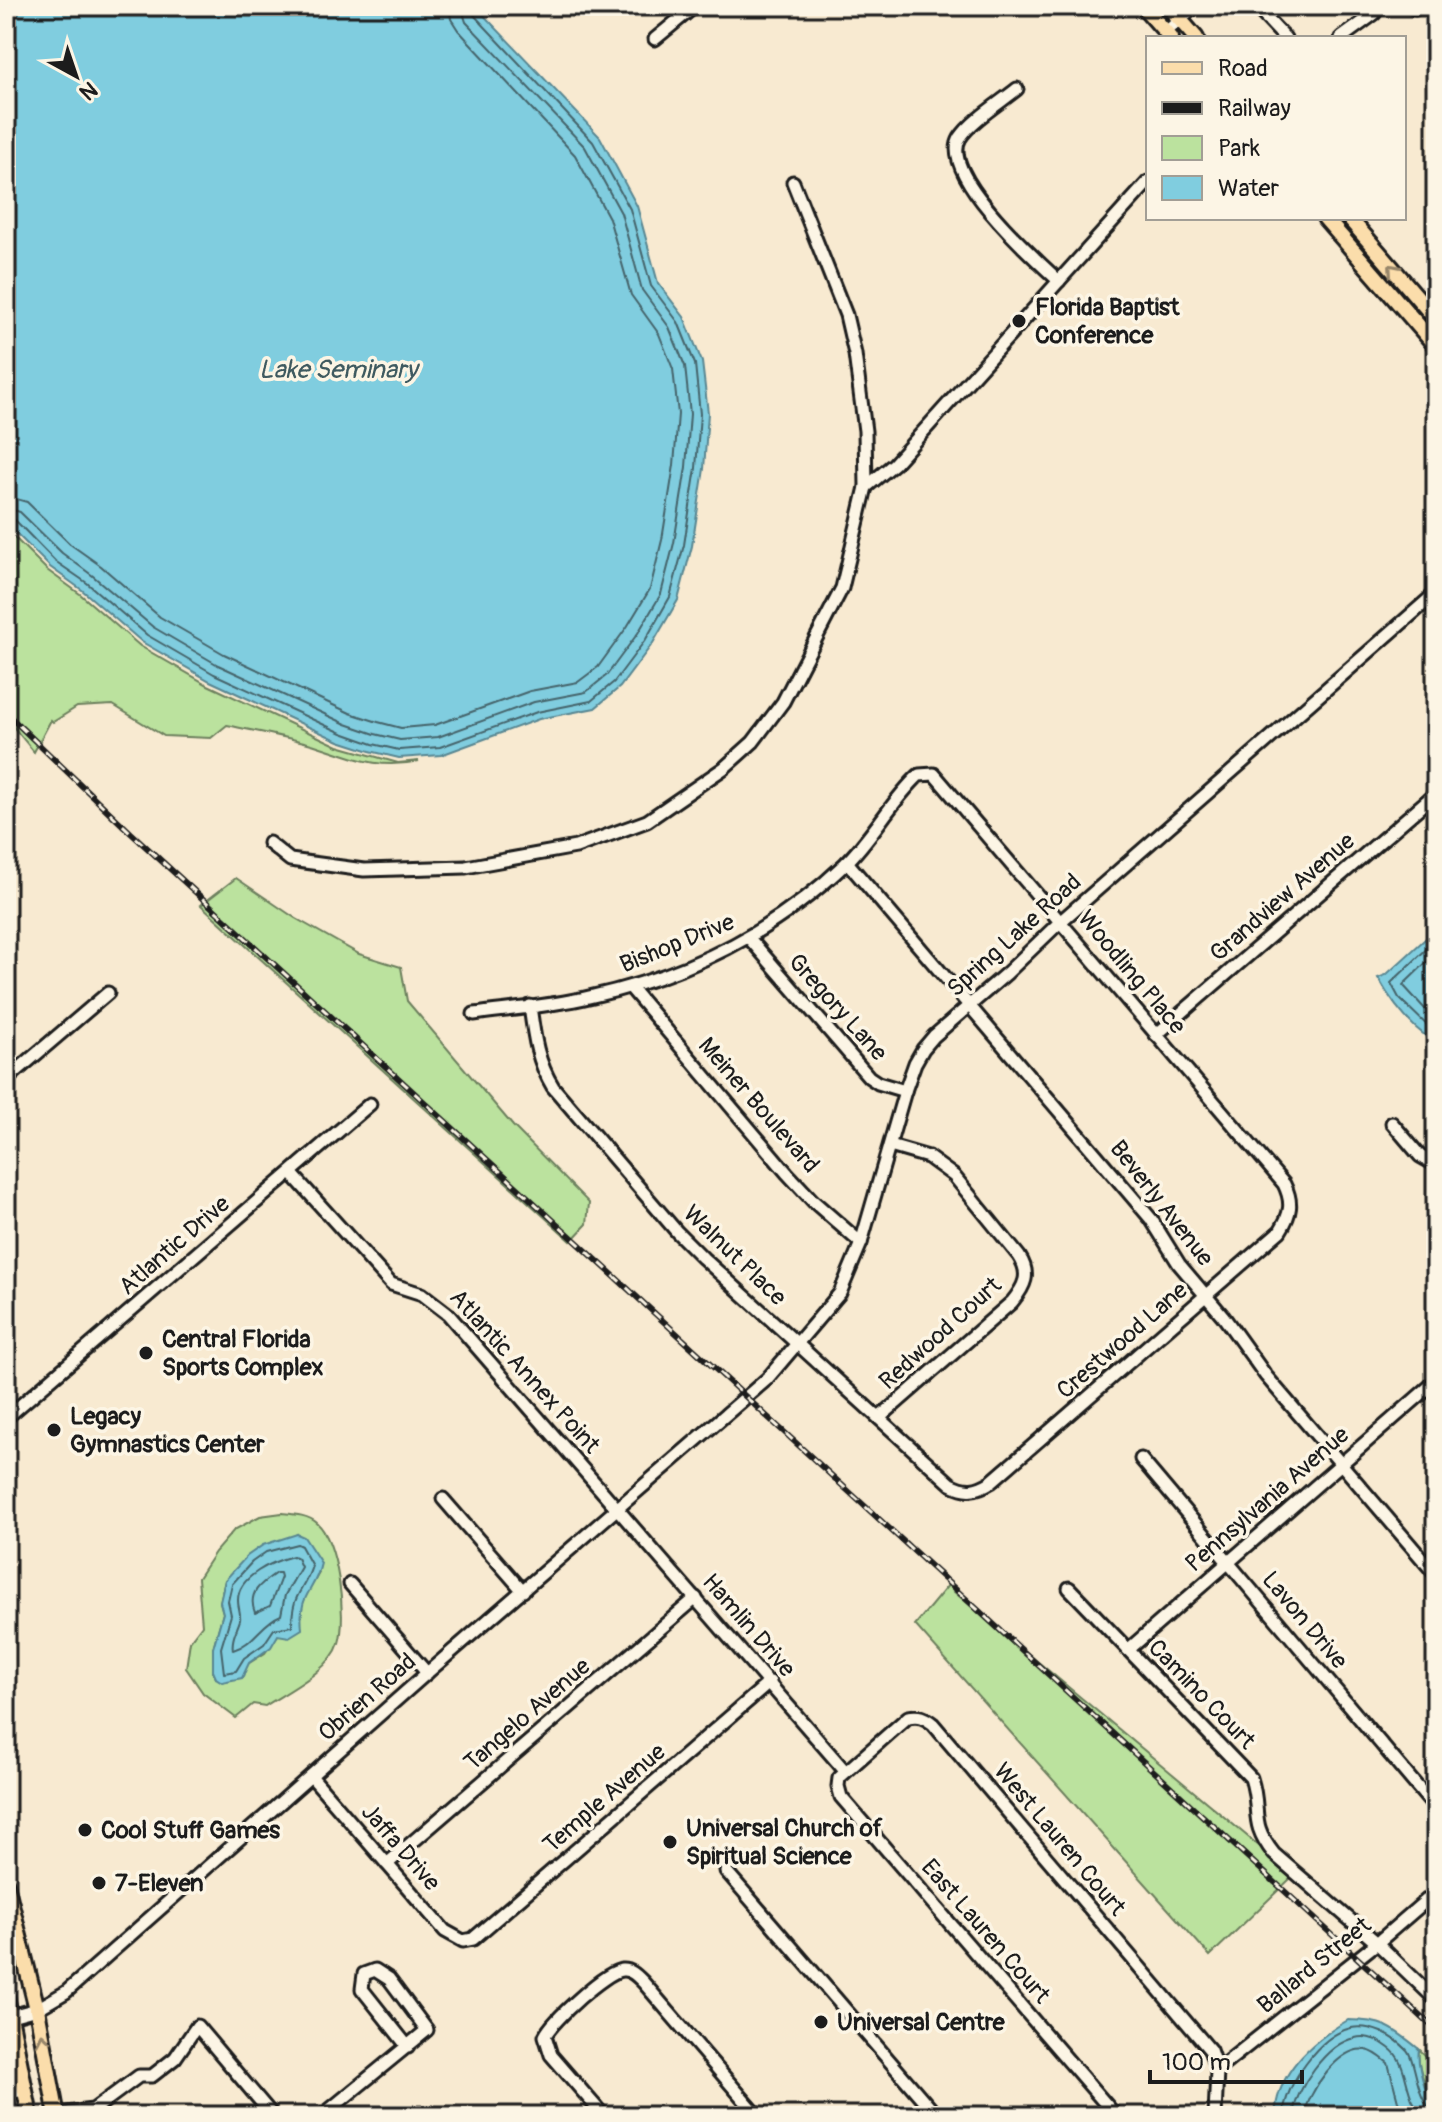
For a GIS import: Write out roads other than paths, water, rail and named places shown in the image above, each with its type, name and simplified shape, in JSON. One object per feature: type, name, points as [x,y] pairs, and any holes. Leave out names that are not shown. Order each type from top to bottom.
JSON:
[{"type":"main road","points":[[1143,6],[1169,35]]},
{"type":"main road","points":[[1168,6],[1194,36]]},
{"type":"main road","points":[[1327,220],[1436,346]]},
{"type":"main road","points":[[1351,220],[1436,319]]},
{"type":"main road","points":[[1367,238],[1367,267]]},
{"type":"main road","points":[[6,1884],[37,2009],[57,2115]]},
{"type":"main road","points":[[6,1996],[30,2116]]},
{"type":"street","points":[[655,39],[695,6]]},
{"type":"street","points":[[1169,35],[1179,19],[1195,6]]},
{"type":"street","points":[[1255,6],[1283,36]]},
{"type":"street","points":[[1344,36],[1374,14],[1379,6]]},
{"type":"street","points":[[1017,89],[966,131],[959,140],[957,159],[992,215],[1059,281]]},
{"type":"street","points":[[269,843],[290,860],[364,870],[466,867],[576,847],[647,821],[724,768],[753,742],[783,702],[842,588],[866,487],[865,431],[846,315],[793,182]]},
{"type":"street","points":[[866,487],[894,464],[1146,184]]},
{"type":"street","name":"Spring Lake Road","points":[[747,1398],[840,1293],[861,1243],[905,1091],[923,1049],[943,1027],[970,1006],[1060,922],[1436,593]]},
{"type":"street","name":"Woodling Place","points":[[927,773],[941,780],[1284,1184],[1291,1197],[1291,1208]]},
{"type":"street","name":"Bishop Drive","points":[[474,1014],[585,998],[630,987],[700,963],[749,938],[812,894],[847,862],[913,780],[927,773]]},
{"type":"street","name":"Grandview Avenue","points":[[1156,1035],[1436,793]]},
{"type":"street","name":"Beverly Avenue","points":[[847,862],[1151,1219],[1179,1264],[1207,1296],[1266,1376],[1436,1575]]},
{"type":"street","name":"Gregory Lane","points":[[749,938],[862,1070],[878,1083],[905,1091]]},
{"type":"street","name":"Meiner Boulevard","points":[[630,987],[787,1173],[813,1201],[861,1243]]},
{"type":"street","points":[[6,1080],[108,993]]},
{"type":"street","name":"Walnut Place","points":[[530,1006],[537,1052],[553,1087],[677,1232],[951,1484],[968,1491]]},
{"type":"street","name":"Atlantic Drive","points":[[6,1418],[370,1104]]},
{"type":"street","points":[[1392,1123],[1420,1156],[1436,1165]]},
{"type":"street","name":"Redwood Court","points":[[879,1418],[1012,1302],[1027,1278],[1026,1267],[1019,1256],[954,1176],[928,1157],[890,1146]]},
{"type":"street","name":"Atlantic Annex Point","points":[[292,1174],[391,1284],[422,1294],[439,1304],[618,1508]]},
{"type":"street","name":"Crestwood Lane","points":[[968,1491],[991,1482],[1207,1296],[1280,1231],[1291,1208]]},
{"type":"street","name":"Pennsylvania Avenue","points":[[1128,1650],[1436,1381]]},
{"type":"street","name":"Obrien Road","points":[[11,2016],[37,2009],[66,1992],[427,1673],[747,1398]]},
{"type":"street","name":"Lavon Drive","points":[[1141,1459],[1436,1809]]},
{"type":"street","points":[[443,1499],[523,1591]]},
{"type":"street","name":"Hamlin Drive","points":[[618,1508],[845,1771]]},
{"type":"street","points":[[350,1584],[427,1673]]},
{"type":"street","name":"Camino Court","points":[[1069,1588],[1251,1778],[1256,1793],[1256,1823],[1261,1837],[1274,1854],[1377,1943],[1436,2000]]},
{"type":"street","name":"Tangelo Avenue","points":[[387,1864],[696,1598]]},
{"type":"street","name":"Temple Avenue","points":[[463,1941],[481,1934],[770,1682]]},
{"type":"street","name":"West Lauren Court","points":[[845,1771],[899,1723],[916,1715],[925,1718],[1210,2050],[1217,2070]]},
{"type":"street","name":"East Lauren Court","points":[[845,1771],[839,1778],[841,1797],[1116,2116]]},
{"type":"street","name":"Jaffa Drive","points":[[311,1776],[445,1931],[463,1941]]},
{"type":"street","points":[[726,1871],[937,2116]]},
{"type":"street","name":"Ballard Street","points":[[1217,2070],[1436,1892]]},
{"type":"street","points":[[604,2116],[551,2055],[545,2036],[549,2027],[608,1976],[626,1969],[643,1982],[758,2116]]},
{"type":"street","points":[[322,2116],[408,2047],[427,2030],[389,1979],[375,1970],[364,1974],[362,1989],[408,2047]]},
{"type":"street","points":[[57,2115],[93,2110],[139,2076],[152,2076],[175,2058],[197,2026],[273,2116]]},
{"type":"street","points":[[1215,2116],[1217,2070]]},
{"type":"street","points":[[6,2093],[25,2090]]},
{"type":"water","name":"Lake Seminary","points":[[6,6],[475,6],[600,137],[637,206],[658,283],[684,317],[702,362],[708,413],[704,469],[692,546],[678,600],[653,643],[620,687],[595,708],[539,719],[441,755],[399,758],[370,751],[339,741],[210,681],[142,642],[50,567],[6,523]]},
{"type":"water","points":[[1436,929],[1436,1043],[1403,1014],[1378,978],[1386,975]]},
{"type":"water","points":[[297,1534],[304,1537],[321,1563],[302,1607],[302,1629],[289,1637],[278,1635],[271,1647],[249,1663],[242,1678],[222,1682],[213,1671],[213,1648],[223,1613],[220,1602],[225,1580],[247,1556],[263,1545]]},
{"type":"water","points":[[1348,2020],[1370,2021],[1386,2026],[1419,2049],[1422,2075],[1436,2116],[1275,2116],[1277,2100],[1289,2072],[1310,2048]]},
{"type":"railway","points":[[6,713],[131,833],[1436,2030]]},
{"type":"place","name":"Florida Baptist Conference","points":[[1019,321]]},
{"type":"place","name":"Central Florida Sports Complex","points":[[146,1353]]},
{"type":"place","name":"Legacy Gymnastics Center","points":[[54,1430]]},
{"type":"place","name":"Cool Stuff Games","points":[[85,1830]]},
{"type":"place","name":"Universal Church of Spiritual Science","points":[[670,1842]]},
{"type":"place","name":"7-Eleven","points":[[99,1883]]},
{"type":"place","name":"Universal Centre","points":[[821,2022]]}]
